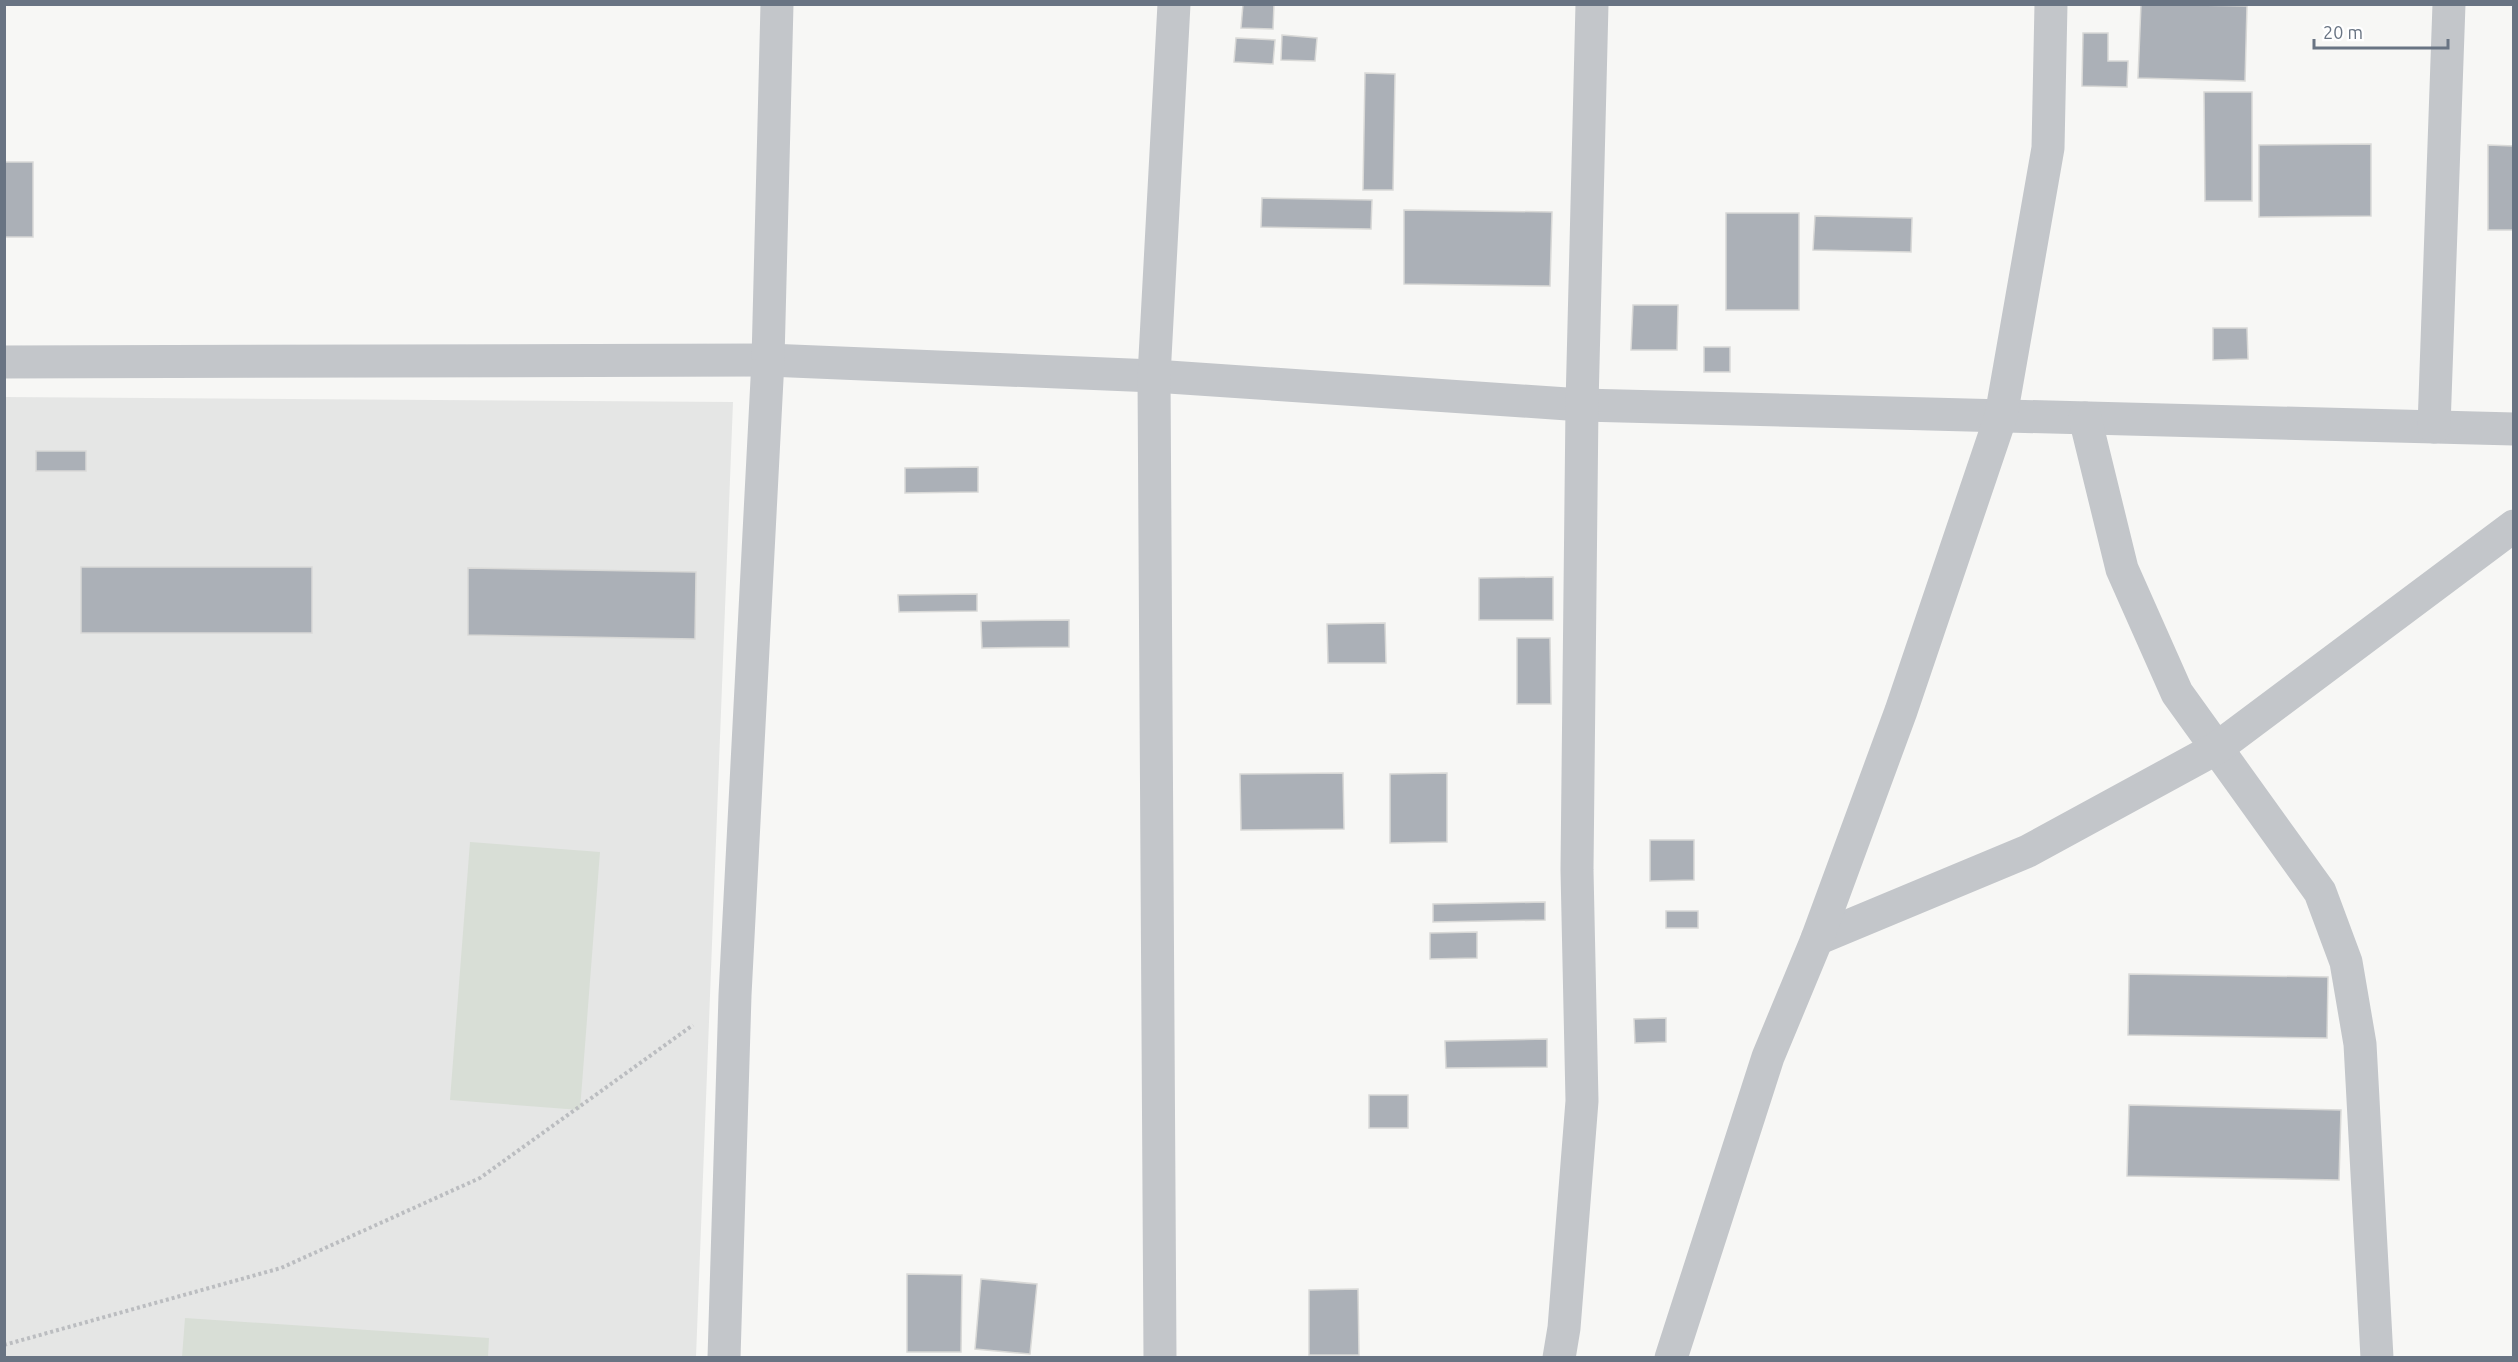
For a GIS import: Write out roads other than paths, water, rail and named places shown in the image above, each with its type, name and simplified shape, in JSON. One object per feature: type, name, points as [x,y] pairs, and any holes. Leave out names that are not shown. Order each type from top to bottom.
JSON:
[{"type":"street","points":[[724,1358],[735,995],[768,360],[777,4]]},
{"type":"street","points":[[1160,1358],[1154,376],[1174,4]]},
{"type":"street","points":[[1559,1358],[1564,1328],[1582,1101],[1577,858],[1582,405],[1592,4]]},
{"type":"street","points":[[1671,1358],[1768,1057],[1817,939],[1901,711],[2001,416],[2048,148],[2051,4]]},
{"type":"street","points":[[2434,427],[2449,4]]},
{"type":"street","points":[[4,362],[768,360],[1154,376],[1582,405],[2514,429]]},
{"type":"street","points":[[2085,418],[2122,568],[2177,693],[2320,892],[2346,962],[2360,1044],[2377,1358]]},
{"type":"street","points":[[1817,939],[2028,851],[2217,748],[2514,526]]}]
